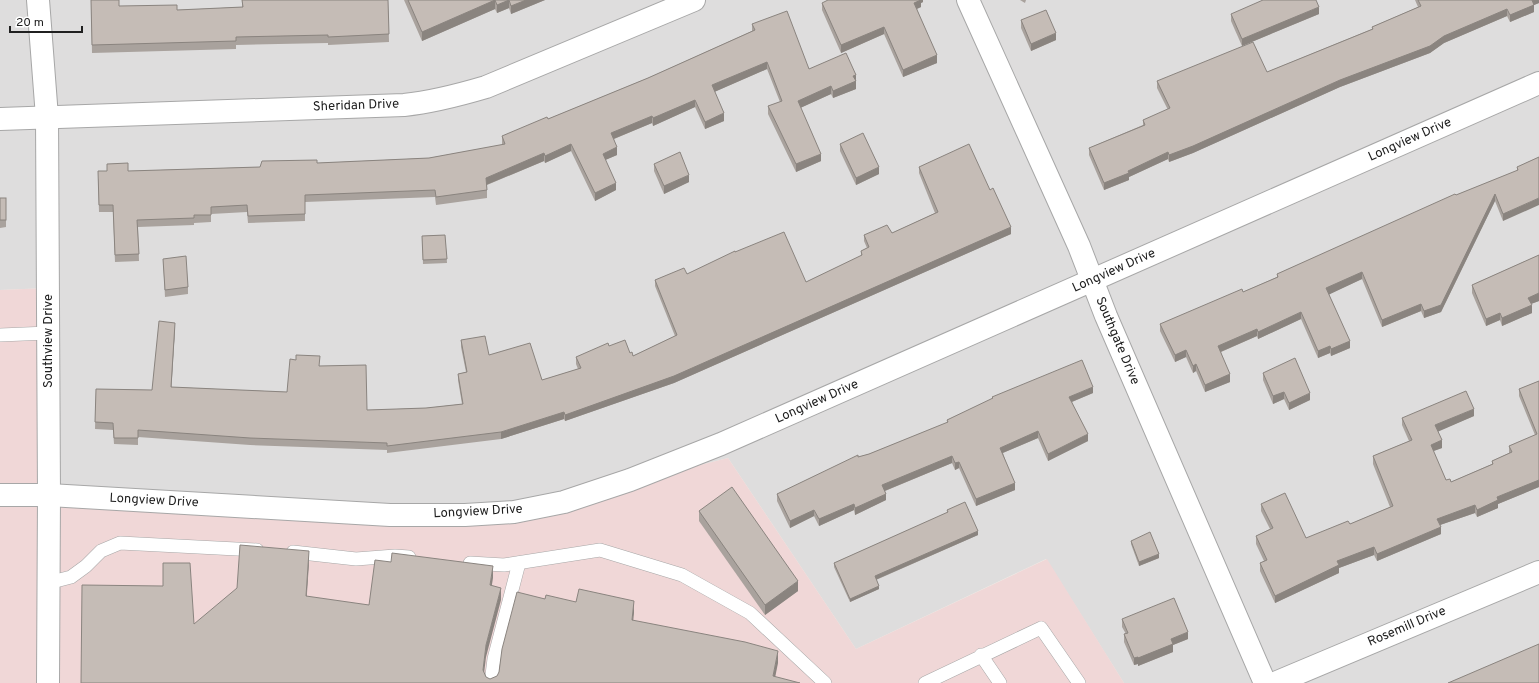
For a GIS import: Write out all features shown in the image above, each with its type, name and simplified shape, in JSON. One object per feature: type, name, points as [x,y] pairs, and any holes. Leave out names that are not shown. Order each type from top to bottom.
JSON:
[{"type":"street","name":"Southview Drive","points":[[38,0],[47,117],[49,495],[48,683]]},
{"type":"street","name":"Sheridan Drive","points":[[0,119],[404,105],[428,102],[453,97],[486,87],[694,0]]},
{"type":"street","name":"Southgate Drive","points":[[968,0],[1093,280],[1109,324],[1265,683]]},
{"type":"street","name":"Longview Drive","points":[[0,495],[49,495],[390,515],[465,515],[514,512],[564,502],[623,483],[721,444],[1539,83]]},
{"type":"street","name":"Rosemill Drive","points":[[1275,683],[1539,572]]},
{"type":"lane","points":[[0,335],[48,333]]},
{"type":"lane","points":[[48,583],[70,577],[86,566],[101,551],[120,543],[274,551],[356,559],[395,556],[425,558]]},
{"type":"lane","points":[[456,562],[504,565],[600,550],[682,575],[750,613],[825,683]]},
{"type":"lane","points":[[491,683],[494,659],[519,563]]},
{"type":"lane","points":[[925,683],[981,655],[1041,628],[1079,683]]},
{"type":"lane","points":[[981,655],[1000,683]]},
{"type":"shaded area","points":[[0,0],[1539,0],[1539,683],[1124,683],[1046,559],[856,649],[728,458],[514,512],[49,495],[48,288],[0,290]]},
{"type":"shaded area","points":[[48,288],[49,495],[514,512],[728,458],[856,649],[1047,559],[1124,683],[0,683],[0,290]]},
{"type":"building","points":[[91,0],[119,0],[119,6],[177,5],[177,10],[243,7],[242,0],[388,0],[389,34],[328,37],[328,35],[236,37],[236,41],[92,45]]},
{"type":"building","points":[[408,0],[495,0],[422,32]]},
{"type":"building","points":[[495,0],[509,0],[497,5]]},
{"type":"building","points":[[509,0],[526,0],[511,6]]},
{"type":"building","points":[[828,0],[921,0],[914,3],[937,55],[903,70],[884,27],[841,45],[822,3]]},
{"type":"building","points":[[1263,0],[1316,0],[1319,7],[1242,39],[1231,14]]},
{"type":"building","points":[[1418,0],[1532,0],[1534,5],[1510,15],[1507,9],[1444,36],[1430,46],[1340,80],[1193,146],[1169,155],[1168,152],[1128,171],[1129,173],[1104,183],[1089,148],[1145,125],[1143,120],[1170,108],[1157,81],[1253,42],[1267,72],[1373,29],[1372,27],[1421,6]]},
{"type":"building","points":[[1046,10],[1056,33],[1031,44],[1021,20]]},
{"type":"building","points":[[787,11],[809,69],[846,53],[856,75],[853,76],[856,81],[833,91],[831,86],[798,101],[821,154],[796,164],[768,106],[782,101],[767,62],[712,85],[724,113],[705,122],[695,100],[653,118],[652,116],[611,133],[617,147],[603,154],[616,183],[595,193],[571,144],[545,156],[544,153],[486,178],[487,190],[436,197],[435,190],[305,195],[305,214],[248,216],[247,205],[211,207],[211,215],[194,215],[194,218],[137,220],[139,254],[115,255],[113,205],[99,205],[98,171],[107,171],[107,164],[128,163],[128,171],[260,167],[262,161],[317,160],[317,163],[429,158],[505,144],[502,136],[648,78],[755,30],[752,24]]},
{"type":"building","points":[[863,133],[879,167],[856,178],[840,144]]},
{"type":"building","points":[[969,144],[990,190],[993,188],[1011,227],[674,376],[565,415],[564,412],[501,432],[387,446],[387,443],[250,438],[138,430],[138,438],[114,438],[113,423],[95,422],[96,389],[152,390],[159,321],[175,323],[171,387],[287,392],[290,359],[296,360],[296,355],[320,356],[319,366],[366,365],[367,410],[426,408],[463,404],[458,374],[467,372],[461,340],[485,336],[489,355],[530,343],[542,380],[581,368],[576,357],[608,343],[609,346],[625,340],[630,353],[632,352],[633,356],[677,335],[655,280],[684,268],[687,274],[735,251],[784,232],[806,282],[862,255],[861,251],[869,247],[864,235],[887,225],[892,233],[938,212],[919,167]]},
{"type":"building","points":[[680,152],[689,175],[664,186],[654,164]]},
{"type":"building","points":[[1539,157],[1539,198],[1503,214],[1495,194],[1441,305],[1424,311],[1421,304],[1382,320],[1362,272],[1326,288],[1350,341],[1331,349],[1330,346],[1318,351],[1301,312],[1258,332],[1257,329],[1218,346],[1230,374],[1205,385],[1196,364],[1193,366],[1186,350],[1175,355],[1160,324],[1242,289],[1243,292],[1278,277],[1277,274],[1455,194],[1456,195],[1518,170],[1517,167]]},
{"type":"building","points":[[0,198],[6,198],[6,220],[0,220]]},
{"type":"building","points":[[445,235],[447,259],[423,260],[422,236]]},
{"type":"building","points":[[1539,255],[1539,293],[1528,298],[1532,305],[1502,318],[1500,313],[1486,319],[1472,285]]},
{"type":"building","points":[[186,256],[188,287],[165,290],[163,259]]},
{"type":"building","points":[[1295,358],[1310,393],[1289,403],[1284,392],[1273,396],[1263,373]]},
{"type":"building","points":[[1082,360],[1093,387],[1069,397],[1088,434],[1048,454],[1038,431],[1000,448],[1015,483],[976,499],[959,462],[955,463],[952,456],[882,485],[886,494],[855,508],[854,504],[819,519],[814,510],[790,521],[777,494],[858,455],[858,457],[869,454],[948,422],[947,420],[993,398],[992,397]]},
{"type":"building","points":[[1539,381],[1539,480],[1497,497],[1498,500],[1477,510],[1475,505],[1437,519],[1441,527],[1377,554],[1374,547],[1337,561],[1339,565],[1275,596],[1260,563],[1267,560],[1256,536],[1273,528],[1261,504],[1285,493],[1306,538],[1348,521],[1350,524],[1393,506],[1373,456],[1412,440],[1402,418],[1466,391],[1474,409],[1435,425],[1442,440],[1431,445],[1446,480],[1450,479],[1451,482],[1493,464],[1492,461],[1512,452],[1509,446],[1537,434],[1519,389]]},
{"type":"building","points":[[732,487],[798,581],[765,605],[699,511]]},
{"type":"building","points":[[965,502],[978,531],[875,576],[879,586],[850,599],[834,563],[948,512],[947,510]]},
{"type":"building","points":[[1150,532],[1159,554],[1139,562],[1131,541]]},
{"type":"building","points":[[240,545],[309,551],[306,596],[369,605],[375,560],[391,562],[392,553],[493,566],[490,585],[501,588],[486,645],[483,670],[486,677],[490,679],[497,676],[499,672],[502,649],[517,592],[545,599],[546,595],[576,602],[579,589],[634,601],[632,620],[745,642],[778,651],[773,676],[800,683],[81,683],[82,585],[163,586],[163,563],[190,563],[194,624],[237,588]]},
{"type":"building","points":[[1174,598],[1188,632],[1171,639],[1173,644],[1138,658],[1134,658],[1124,634],[1128,633],[1122,619]]},
{"type":"building","points":[[1539,644],[1539,683],[1448,683]]}]
